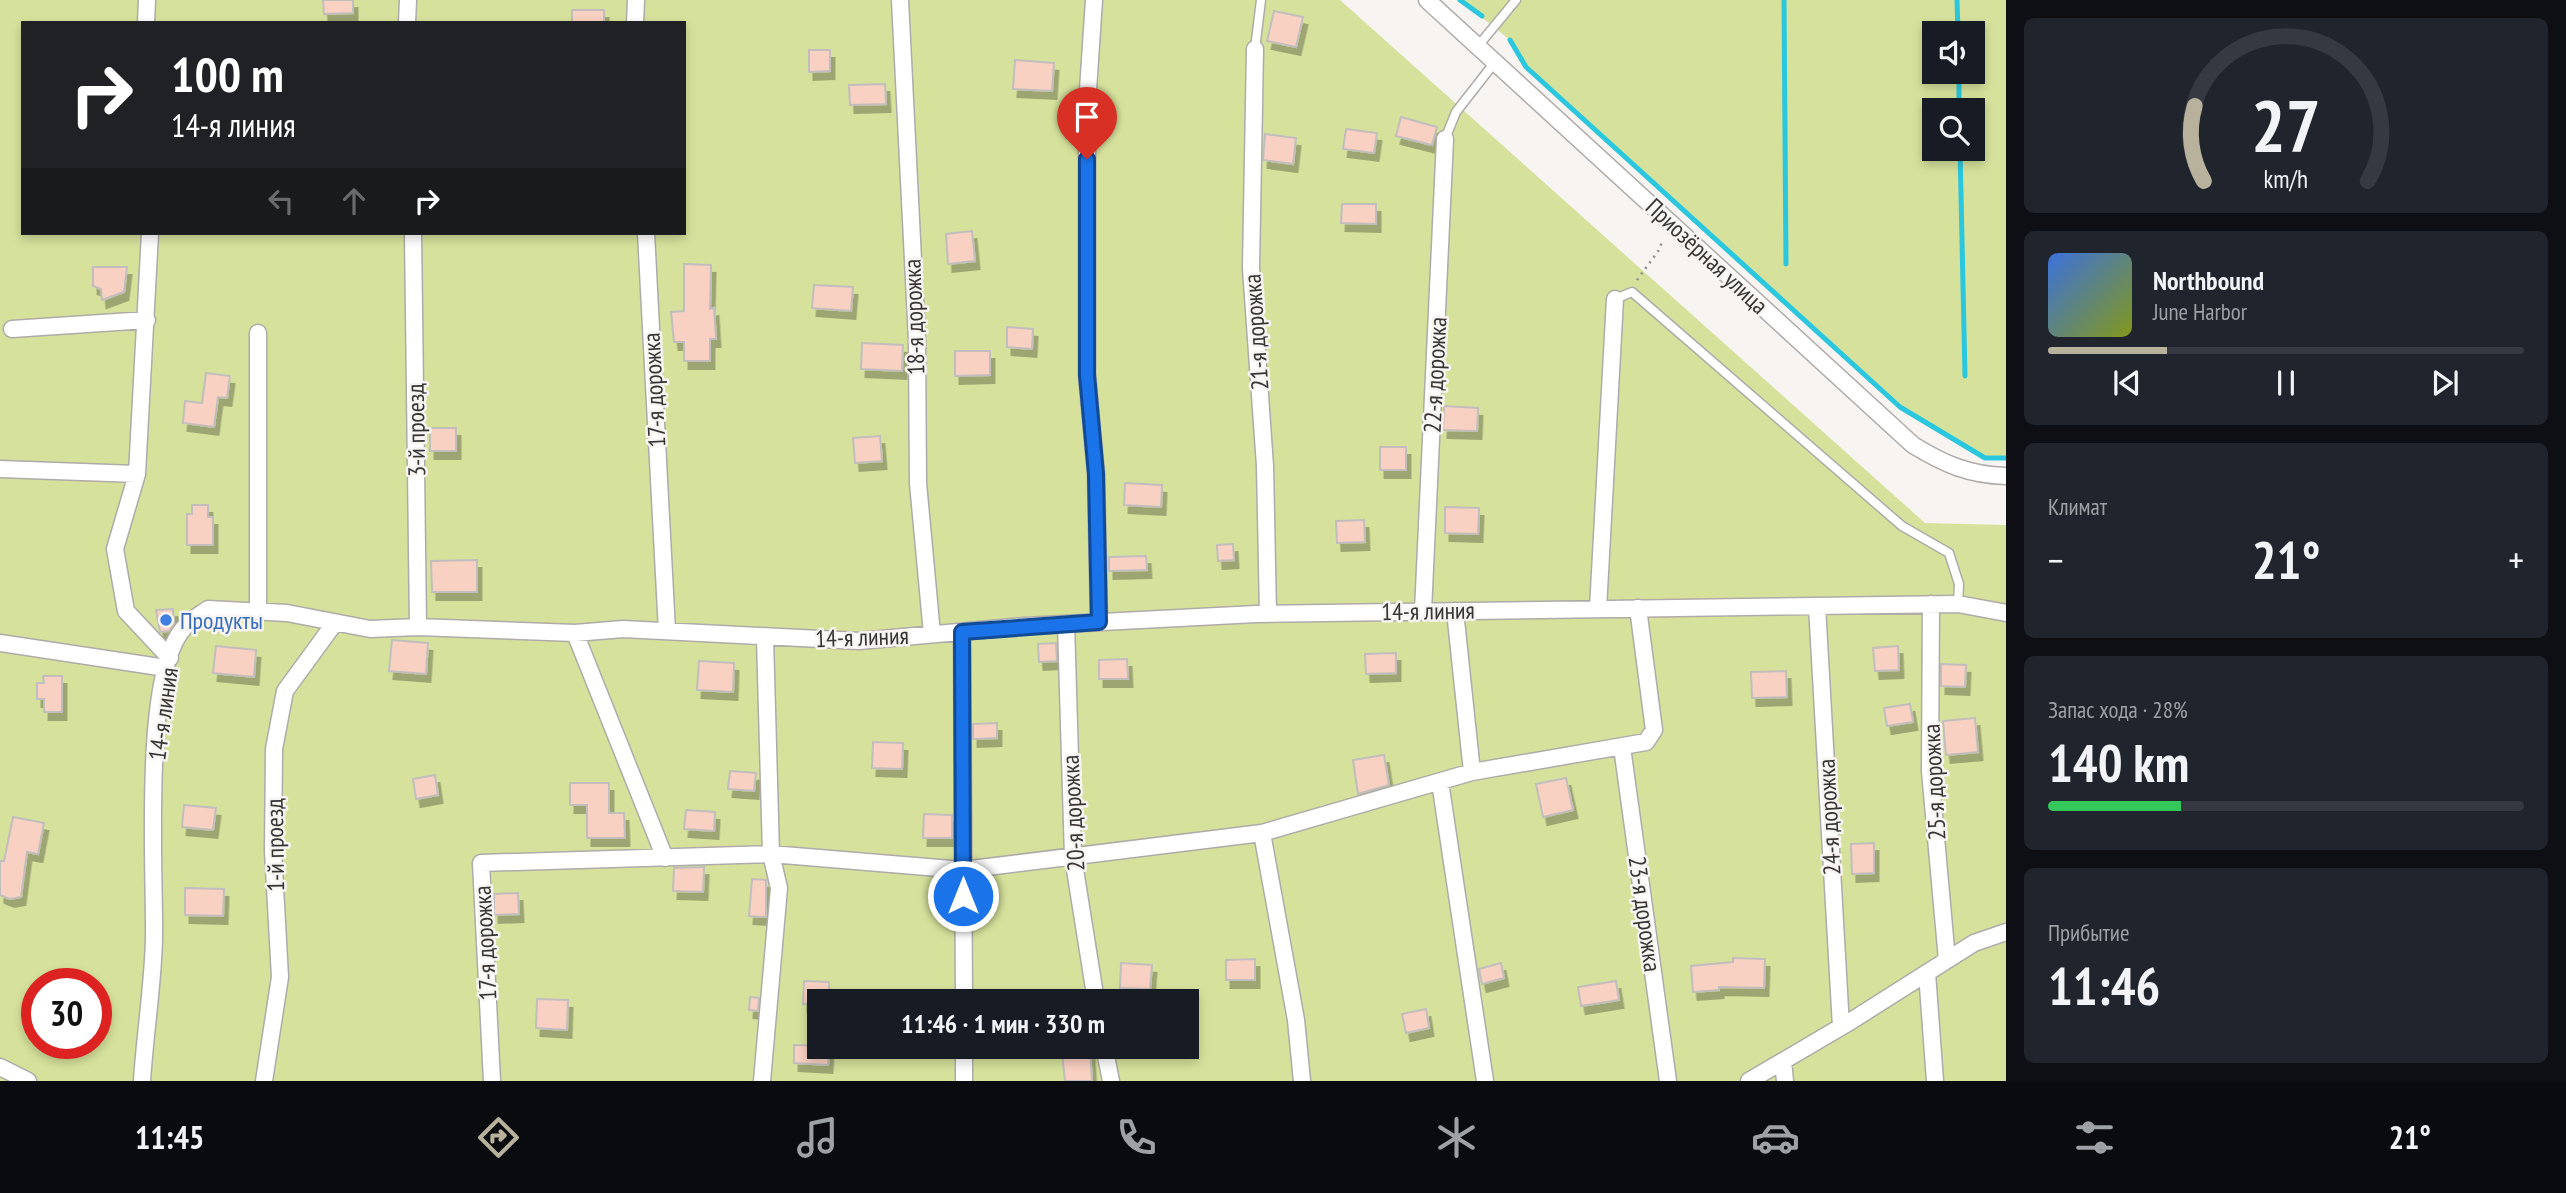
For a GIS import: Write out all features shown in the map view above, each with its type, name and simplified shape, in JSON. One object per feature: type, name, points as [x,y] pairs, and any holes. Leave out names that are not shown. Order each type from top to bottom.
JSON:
[{"type":"street","points":[[146,21],[147,0]]},
{"type":"street","points":[[407,21],[408,0]]},
{"type":"street","points":[[635,21],[636,0]]},
{"type":"street","name":"18-я дорожка","points":[[900,0],[916,340],[918,483],[932,634]]},
{"type":"street","points":[[1094,0],[1087,105],[1087,375],[1096,474],[1099,622]]},
{"type":"street","name":"Приозёрная улица","points":[[1427,0],[1913,445],[1946,465],[1978,475],[2006,476]]},
{"type":"street","name":"21-я дорожка","points":[[1255,49],[1251,268],[1265,466],[1268,614]]},
{"type":"street","name":"22-я дорожка","points":[[1423,611],[1445,139]]},
{"type":"street","points":[[150,235],[137,474],[115,549],[126,611],[168,663]]},
{"type":"street","name":"3-й проезд","points":[[413,235],[418,627]]},
{"type":"street","name":"17-я дорожка","points":[[646,235],[667,631]]},
{"type":"street","points":[[1598,609],[1615,299]]},
{"type":"street","points":[[12,329],[147,320]]},
{"type":"street","points":[[258,333],[258,610]]},
{"type":"street","points":[[0,469],[137,474]]},
{"type":"street","name":"14-я линия","points":[[142,1081],[154,940],[152,858],[157,716],[168,663],[182,629],[208,609],[287,613],[370,629],[418,627],[575,632],[667,631],[859,641],[1066,624],[1268,614],[1931,604],[1958,604],[2006,612]]},
{"type":"street","name":"25-я дорожка","points":[[1931,604],[1930,771],[1947,960]]},
{"type":"street","name":"24-я дорожка","points":[[1817,606],[1841,1027]]},
{"type":"street","name":"17-я дорожка","points":[[492,1081],[481,863],[771,854],[963,870],[1262,834],[1472,772],[1646,742],[1654,730],[1637,608]]},
{"type":"street","points":[[1455,611],[1472,772]]},
{"type":"street","name":"1-й проезд","points":[[264,1081],[280,977],[273,851],[274,749],[285,691],[334,624]]},
{"type":"street","name":"20-я дорожка","points":[[1066,624],[1073,857],[1094,989]]},
{"type":"street","points":[[575,632],[665,858]]},
{"type":"street","points":[[962,632],[964,989]]},
{"type":"street","points":[[762,1081],[779,888],[771,854],[765,638]]},
{"type":"street","points":[[0,643],[168,663]]},
{"type":"street","name":"23-я дорожка","points":[[1622,747],[1668,1081]]},
{"type":"street","points":[[1440,782],[1485,1081]]},
{"type":"street","points":[[1262,834],[1296,1020],[1302,1081]]},
{"type":"street","points":[[1749,1081],[1974,943],[2006,932]]},
{"type":"street","points":[[1927,973],[1935,1081]]},
{"type":"street","points":[[964,1059],[964,1081]]},
{"type":"street","points":[[1107,1059],[1111,1081]]},
{"type":"street","points":[[1783,1061],[1785,1081]]},
{"type":"street","points":[[0,1067],[28,1081]]},
{"type":"lane","points":[[1255,49],[1261,0]]},
{"type":"lane","points":[[1478,46],[1516,0]]},
{"type":"lane","points":[[1445,139],[1456,112],[1495,62]]},
{"type":"lane","points":[[1615,299],[1632,292],[1902,526],[1949,553],[1959,584],[1958,604]]},
{"type":"path","points":[[1632,292],[1664,236]]},
{"type":"green space","points":[[0,0],[1340,0],[1925,523],[2006,525],[2006,1081],[0,1081]]},
{"type":"green space","points":[[1460,0],[2006,0],[2006,458],[1985,458],[1899,407],[1526,67],[1510,40]]},
{"type":"building","points":[[323,0],[353,0],[353,13],[324,14]]},
{"type":"building","points":[[572,10],[604,10],[604,21],[572,21]]},
{"type":"building","points":[[1274,11],[1303,17],[1296,47],[1267,41]]},
{"type":"building","points":[[809,50],[830,50],[830,71],[809,72]]},
{"type":"building","points":[[1015,60],[1054,63],[1052,91],[1013,89]]},
{"type":"building","points":[[885,84],[886,104],[850,105],[849,85]]},
{"type":"building","points":[[1401,117],[1437,127],[1432,145],[1396,136]]},
{"type":"building","points":[[1346,129],[1377,133],[1374,153],[1343,149]]},
{"type":"building","points":[[1265,134],[1296,138],[1293,164],[1263,160]]},
{"type":"building","points":[[1342,204],[1376,204],[1376,224],[1341,223]]},
{"type":"building","points":[[972,231],[975,261],[948,264],[946,234]]},
{"type":"building","points":[[684,264],[711,265],[710,309],[714,308],[716,339],[710,339],[710,361],[684,361],[684,342],[674,342],[671,312],[684,311]]},
{"type":"building","points":[[93,267],[127,267],[124,292],[102,300],[101,289],[93,286]]},
{"type":"building","points":[[814,285],[853,287],[851,311],[812,308]]},
{"type":"building","points":[[1007,327],[1033,329],[1032,349],[1007,347]]},
{"type":"building","points":[[862,343],[903,345],[902,371],[861,369]]},
{"type":"building","points":[[955,351],[990,351],[990,375],[955,376]]},
{"type":"building","points":[[206,373],[230,376],[227,398],[218,397],[214,427],[183,423],[185,401],[202,403]]},
{"type":"building","points":[[1444,406],[1478,408],[1477,431],[1443,430]]},
{"type":"building","points":[[430,428],[456,428],[456,451],[430,451]]},
{"type":"building","points":[[880,436],[882,461],[855,463],[853,438]]},
{"type":"building","points":[[1380,447],[1406,447],[1406,470],[1380,470]]},
{"type":"building","points":[[1125,483],[1162,485],[1161,507],[1124,505]]},
{"type":"building","points":[[192,505],[208,505],[208,517],[213,517],[213,545],[187,545],[187,514],[192,514]]},
{"type":"building","points":[[1445,507],[1479,508],[1478,534],[1445,533]]},
{"type":"building","points":[[1364,520],[1365,542],[1337,543],[1336,521]]},
{"type":"building","points":[[1233,544],[1234,560],[1218,561],[1217,545]]},
{"type":"building","points":[[1146,556],[1147,570],[1109,571],[1109,557]]},
{"type":"building","points":[[477,560],[477,592],[432,592],[431,561]]},
{"type":"building","name":"Продукты","points":[[173,609],[174,623],[170,631],[160,632],[156,610]]},
{"type":"building","points":[[392,640],[428,643],[426,674],[389,671]]},
{"type":"building","points":[[1056,643],[1057,661],[1039,662],[1038,644]]},
{"type":"building","points":[[216,646],[256,650],[254,677],[213,673]]},
{"type":"building","points":[[1898,646],[1899,670],[1875,671],[1873,648]]},
{"type":"building","points":[[1396,653],[1396,673],[1366,674],[1365,654]]},
{"type":"building","points":[[1127,659],[1128,679],[1099,679],[1099,660]]},
{"type":"building","points":[[699,661],[734,663],[733,692],[697,690]]},
{"type":"building","points":[[1941,664],[1966,665],[1965,687],[1941,686]]},
{"type":"building","points":[[1786,671],[1787,697],[1752,698],[1751,672]]},
{"type":"building","points":[[43,676],[62,676],[62,712],[44,712],[44,699],[37,699],[37,683],[44,683]]},
{"type":"building","points":[[1910,704],[1913,722],[1887,726],[1884,708]]},
{"type":"building","points":[[1975,718],[1978,752],[1946,755],[1943,721]]},
{"type":"building","points":[[997,723],[997,738],[973,739],[973,724]]},
{"type":"building","points":[[873,742],[903,743],[902,769],[872,768]]},
{"type":"building","points":[[1384,755],[1389,785],[1358,794],[1353,760]]},
{"type":"building","points":[[730,771],[756,773],[754,791],[728,789]]},
{"type":"building","points":[[435,775],[438,795],[416,799],[413,779]]},
{"type":"building","points":[[1566,778],[1573,810],[1543,817],[1536,784]]},
{"type":"building","points":[[570,783],[609,783],[609,813],[624,813],[625,838],[587,838],[587,805],[570,805]]},
{"type":"building","points":[[184,805],[216,808],[213,830],[182,827]]},
{"type":"building","points":[[686,810],[715,812],[714,831],[684,829]]},
{"type":"building","points":[[924,814],[952,815],[952,838],[923,838]]},
{"type":"building","points":[[13,817],[44,823],[38,854],[27,852],[21,897],[10,899],[0,895],[0,861],[4,861]]},
{"type":"building","points":[[1874,843],[1874,873],[1852,874],[1851,844]]},
{"type":"building","points":[[704,867],[703,892],[673,891],[674,868]]},
{"type":"building","points":[[752,879],[766,880],[766,917],[749,916]]},
{"type":"building","points":[[185,888],[224,889],[223,916],[185,915]]},
{"type":"building","points":[[518,893],[519,914],[494,915],[494,894]]},
{"type":"building","points":[[1733,958],[1765,959],[1764,988],[1719,987],[1719,990],[1693,992],[1691,966],[1733,962]]},
{"type":"building","points":[[1255,959],[1255,980],[1226,980],[1226,960]]},
{"type":"building","points":[[1121,963],[1152,965],[1150,989],[1120,988]]},
{"type":"building","points":[[1501,963],[1504,978],[1482,984],[1479,969]]},
{"type":"building","points":[[804,981],[829,982],[829,989],[807,989],[807,1004],[803,1004]]},
{"type":"building","points":[[1616,981],[1619,1000],[1581,1006],[1578,987]]},
{"type":"building","points":[[750,997],[759,998],[758,1011],[749,1010]]},
{"type":"building","points":[[537,999],[568,1000],[567,1030],[536,1028]]},
{"type":"building","points":[[1426,1009],[1429,1028],[1406,1033],[1402,1014]]},
{"type":"building","points":[[794,1045],[807,1045],[807,1059],[828,1059],[828,1065],[794,1063]]},
{"type":"building","points":[[1063,1059],[1091,1059],[1092,1081],[1065,1081]]},
{"type":"waterway","points":[[1460,0],[1482,16]]},
{"type":"waterway","points":[[1784,0],[1786,264]]},
{"type":"waterway","points":[[1957,0],[1958,21]]},
{"type":"waterway","points":[[1510,40],[1526,67],[1900,407],[1985,458],[2006,458]]},
{"type":"waterway","points":[[1959,84],[1959,98]]},
{"type":"waterway","points":[[1960,161],[1965,376]]},
{"type":"place","name":"Продукты","points":[[166,620]]},
{"type":"route","points":[[963,896],[962,632],[1099,622],[1096,474],[1087,375],[1087,159]]}]
